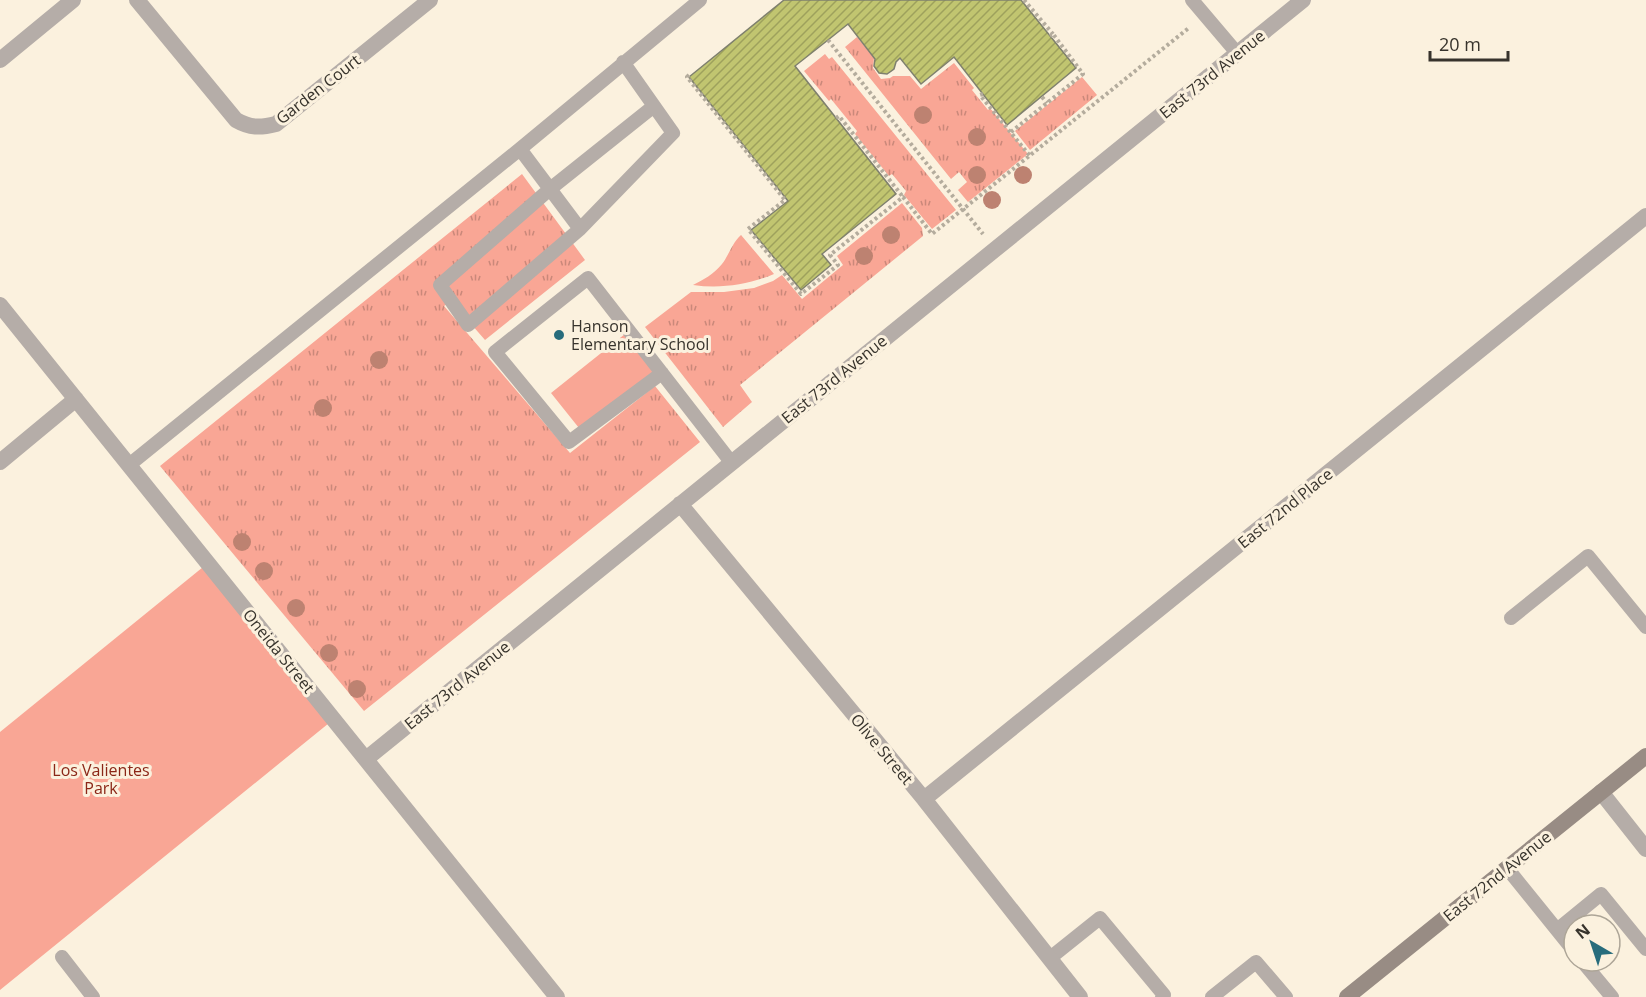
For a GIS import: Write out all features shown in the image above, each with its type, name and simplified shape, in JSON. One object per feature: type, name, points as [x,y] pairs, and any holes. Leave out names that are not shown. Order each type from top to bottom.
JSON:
[{"type":"main road","name":"East 72nd Avenue","points":[[1347,997],[1646,756]]},
{"type":"street","points":[[0,60],[73,0]]},
{"type":"street","name":"Garden Court","points":[[137,0],[236,120],[248,126],[263,128],[276,124],[430,0]]},
{"type":"street","name":"East 73rd Avenue","points":[[366,759],[1303,0]]},
{"type":"street","name":"East 72nd Place","points":[[924,799],[1646,216]]},
{"type":"street","name":"Oneida Street","points":[[0,305],[558,997]]},
{"type":"street","points":[[0,462],[76,399]]},
{"type":"street","name":"Olive Street","points":[[680,504],[924,799],[1080,997]]},
{"type":"street","points":[[1601,792],[1646,849]]},
{"type":"lane","points":[[129,465],[520,149],[700,0]]},
{"type":"lane","points":[[1192,0],[1237,53]]},
{"type":"lane","points":[[623,62],[654,106],[673,133],[580,230],[468,325],[440,285],[550,189],[654,106]]},
{"type":"lane","points":[[520,149],[580,230]]},
{"type":"lane","points":[[662,374],[569,442],[495,352],[588,278],[731,462]]},
{"type":"lane","points":[[1511,618],[1588,556],[1646,627]]},
{"type":"lane","points":[[1507,868],[1562,936]]},
{"type":"lane","points":[[1557,930],[1601,894],[1646,949]]},
{"type":"lane","points":[[1050,958],[1100,918],[1168,996]]},
{"type":"lane","points":[[62,957],[93,997]]},
{"type":"lane","points":[[1212,997],[1256,962],[1286,997]]},
{"type":"lane","points":[[1592,973],[1612,997]]},
{"type":"path","points":[[1011,132],[1083,74],[1024,0]]},
{"type":"path","points":[[836,118],[839,116],[932,234],[1205,15]]},
{"type":"path","points":[[828,40],[996,249]]},
{"type":"path","points":[[689,75],[687,77],[785,200],[748,229],[801,294],[838,265],[830,255],[903,197]]},
{"type":"path","points":[[983,94],[980,95],[1030,156]]},
{"type":"path","points":[[1042,97],[1047,103]]},
{"type":"green space","points":[[857,37],[874,58],[873,68],[881,79],[910,76],[921,89],[954,63],[988,110],[990,108],[1028,154],[968,202],[958,190],[967,182],[959,172],[951,179],[845,47]]},
{"type":"green space","points":[[825,54],[829,59],[832,57],[956,210],[932,229],[904,195],[906,191],[892,174],[889,176],[855,134],[857,131],[804,71]]},
{"type":"green space","points":[[1082,77],[1097,95],[1030,150],[1015,131]]},
{"type":"green space","points":[[522,174],[585,260],[485,340],[451,301],[444,306],[570,453],[655,386],[700,442],[364,711],[160,466]]},
{"type":"green space","points":[[902,203],[922,228],[923,236],[740,385],[752,402],[723,427],[645,327],[691,292],[724,292],[754,288],[782,275],[802,299],[843,265],[837,256]]},
{"type":"green space","points":[[741,235],[774,274],[734,285],[713,287],[693,285],[719,268]]},
{"type":"green space","points":[[630,330],[662,369],[583,433],[551,393]]},
{"type":"green space","name":"Los Valientes Park","points":[[208,563],[334,719],[0,990],[0,732]]},
{"type":"building","points":[[784,0],[1021,0],[1076,68],[1007,125],[954,57],[921,84],[900,58],[894,69],[887,74],[879,73],[874,66],[875,59],[848,24],[795,66],[896,194],[822,254],[831,265],[801,290],[751,230],[788,201],[689,77]]},
{"type":"place","name":"Hanson Elementary School","points":[[559,335]]}]
